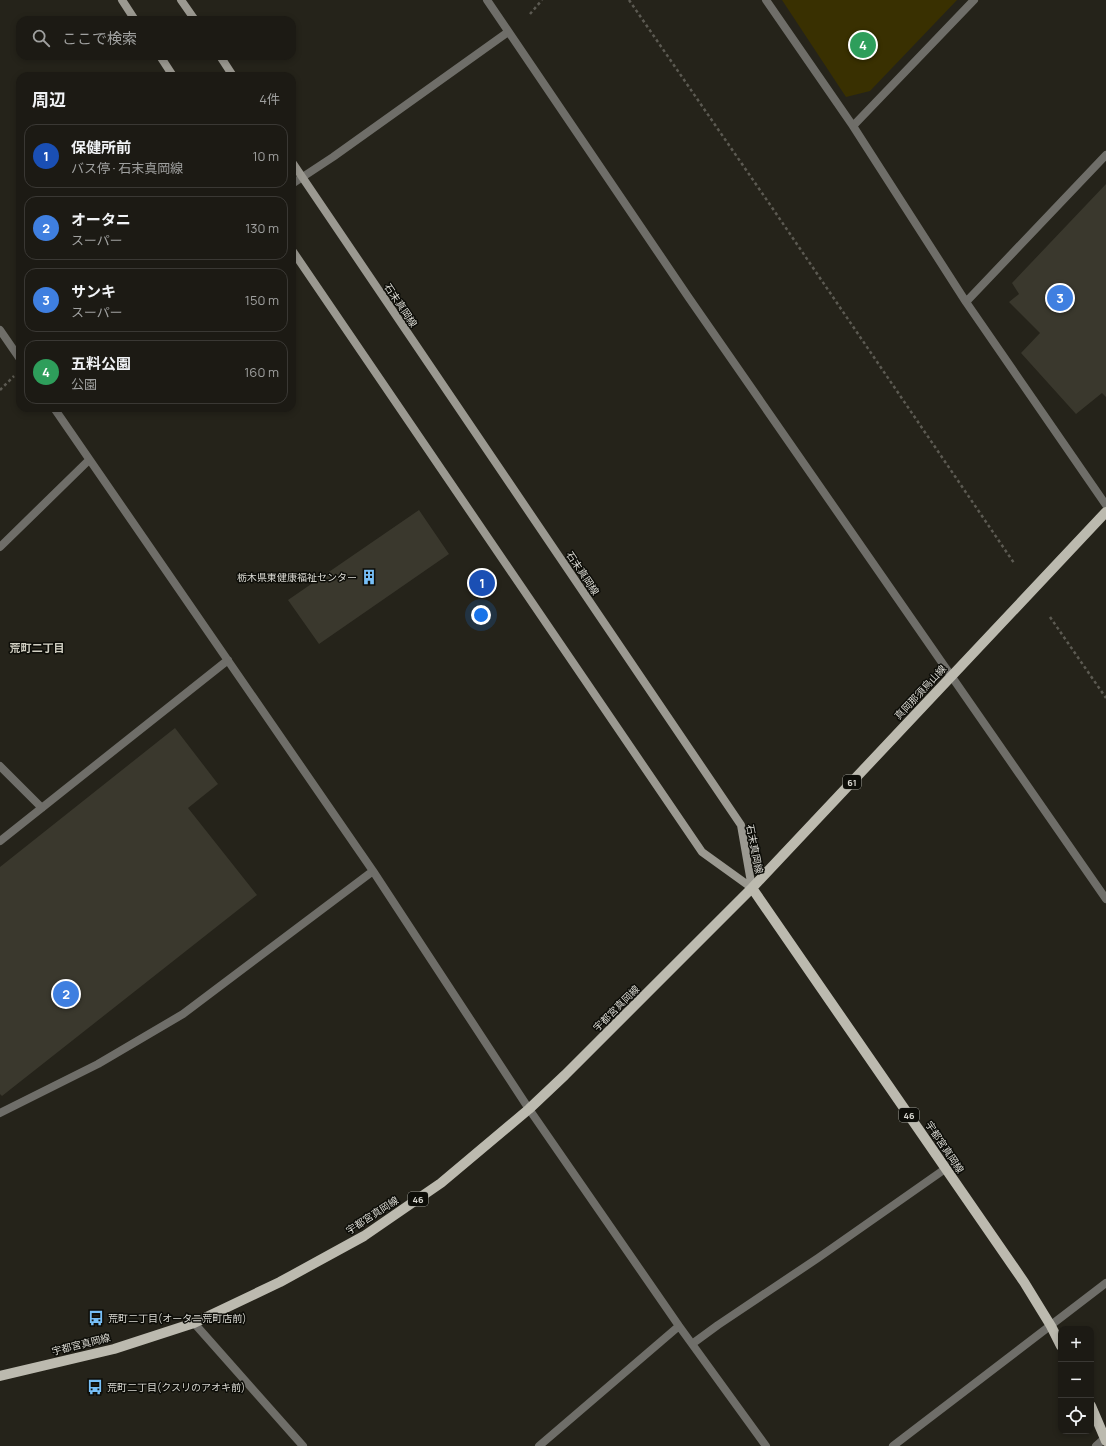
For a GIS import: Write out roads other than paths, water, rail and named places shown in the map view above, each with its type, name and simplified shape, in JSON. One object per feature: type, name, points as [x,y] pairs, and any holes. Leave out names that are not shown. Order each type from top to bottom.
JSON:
[{"type":"main road","points":[[122,0],[132,16]]},
{"type":"main road","points":[[181,0],[192,16]]},
{"type":"main road","points":[[163,60],[171,72]]},
{"type":"main road","points":[[223,60],[230,72]]},
{"type":"main road","name":"石末真岡線","points":[[296,168],[741,825],[752,888]]},
{"type":"main road","name":"石末真岡線","points":[[296,256],[702,852],[752,888]]},
{"type":"main road","name":"真岡那須烏山線","points":[[752,888],[1106,512]]},
{"type":"main road","name":"宇都宮真岡線","points":[[0,1376],[114,1349],[194,1323],[280,1282],[364,1236],[441,1183],[529,1109],[571,1070],[752,888],[1024,1282],[1058,1340]]},
{"type":"main road","points":[[1094,1413],[1106,1439]]},
{"type":"street","points":[[487,0],[689,298],[1106,899]]},
{"type":"street","points":[[766,0],[853,126],[966,302],[1106,505]]},
{"type":"street","points":[[853,126],[974,0]]},
{"type":"street","points":[[296,181],[333,157],[508,32]]},
{"type":"street","points":[[966,302],[1106,155]]},
{"type":"street","points":[[0,330],[16,352]]},
{"type":"street","points":[[57,412],[373,872],[529,1109],[679,1326],[766,1446]]},
{"type":"street","points":[[0,547],[89,460]]},
{"type":"street","points":[[0,841],[228,660]]},
{"type":"street","points":[[0,766],[42,808]]},
{"type":"street","points":[[0,1113],[98,1064],[183,1014],[373,872]]},
{"type":"street","points":[[692,1344],[945,1169]]},
{"type":"street","points":[[893,1446],[1106,1283]]},
{"type":"street","points":[[194,1323],[304,1446]]},
{"type":"street","points":[[539,1446],[679,1326]]},
{"type":"street","points":[[1096,1446],[1106,1439]]},
{"type":"place","name":"五料公園","points":[[863,45]]},
{"type":"place","name":"サンキ","points":[[1060,298]]},
{"type":"place","name":"栃木県東健康福祉センター","points":[[369,577]]},
{"type":"place","name":"保健所前","points":[[482,583]]},
{"type":"place","name":"オータニ","points":[[66,994]]},
{"type":"place","name":"荒町二丁目(オータニ荒町店前)","points":[[96,1318]]},
{"type":"place","name":"荒町二丁目(クスリのアオキ前)","points":[[95,1387]]},
{"type":"district","name":"荒町二丁目","points":[[37,647]]}]
